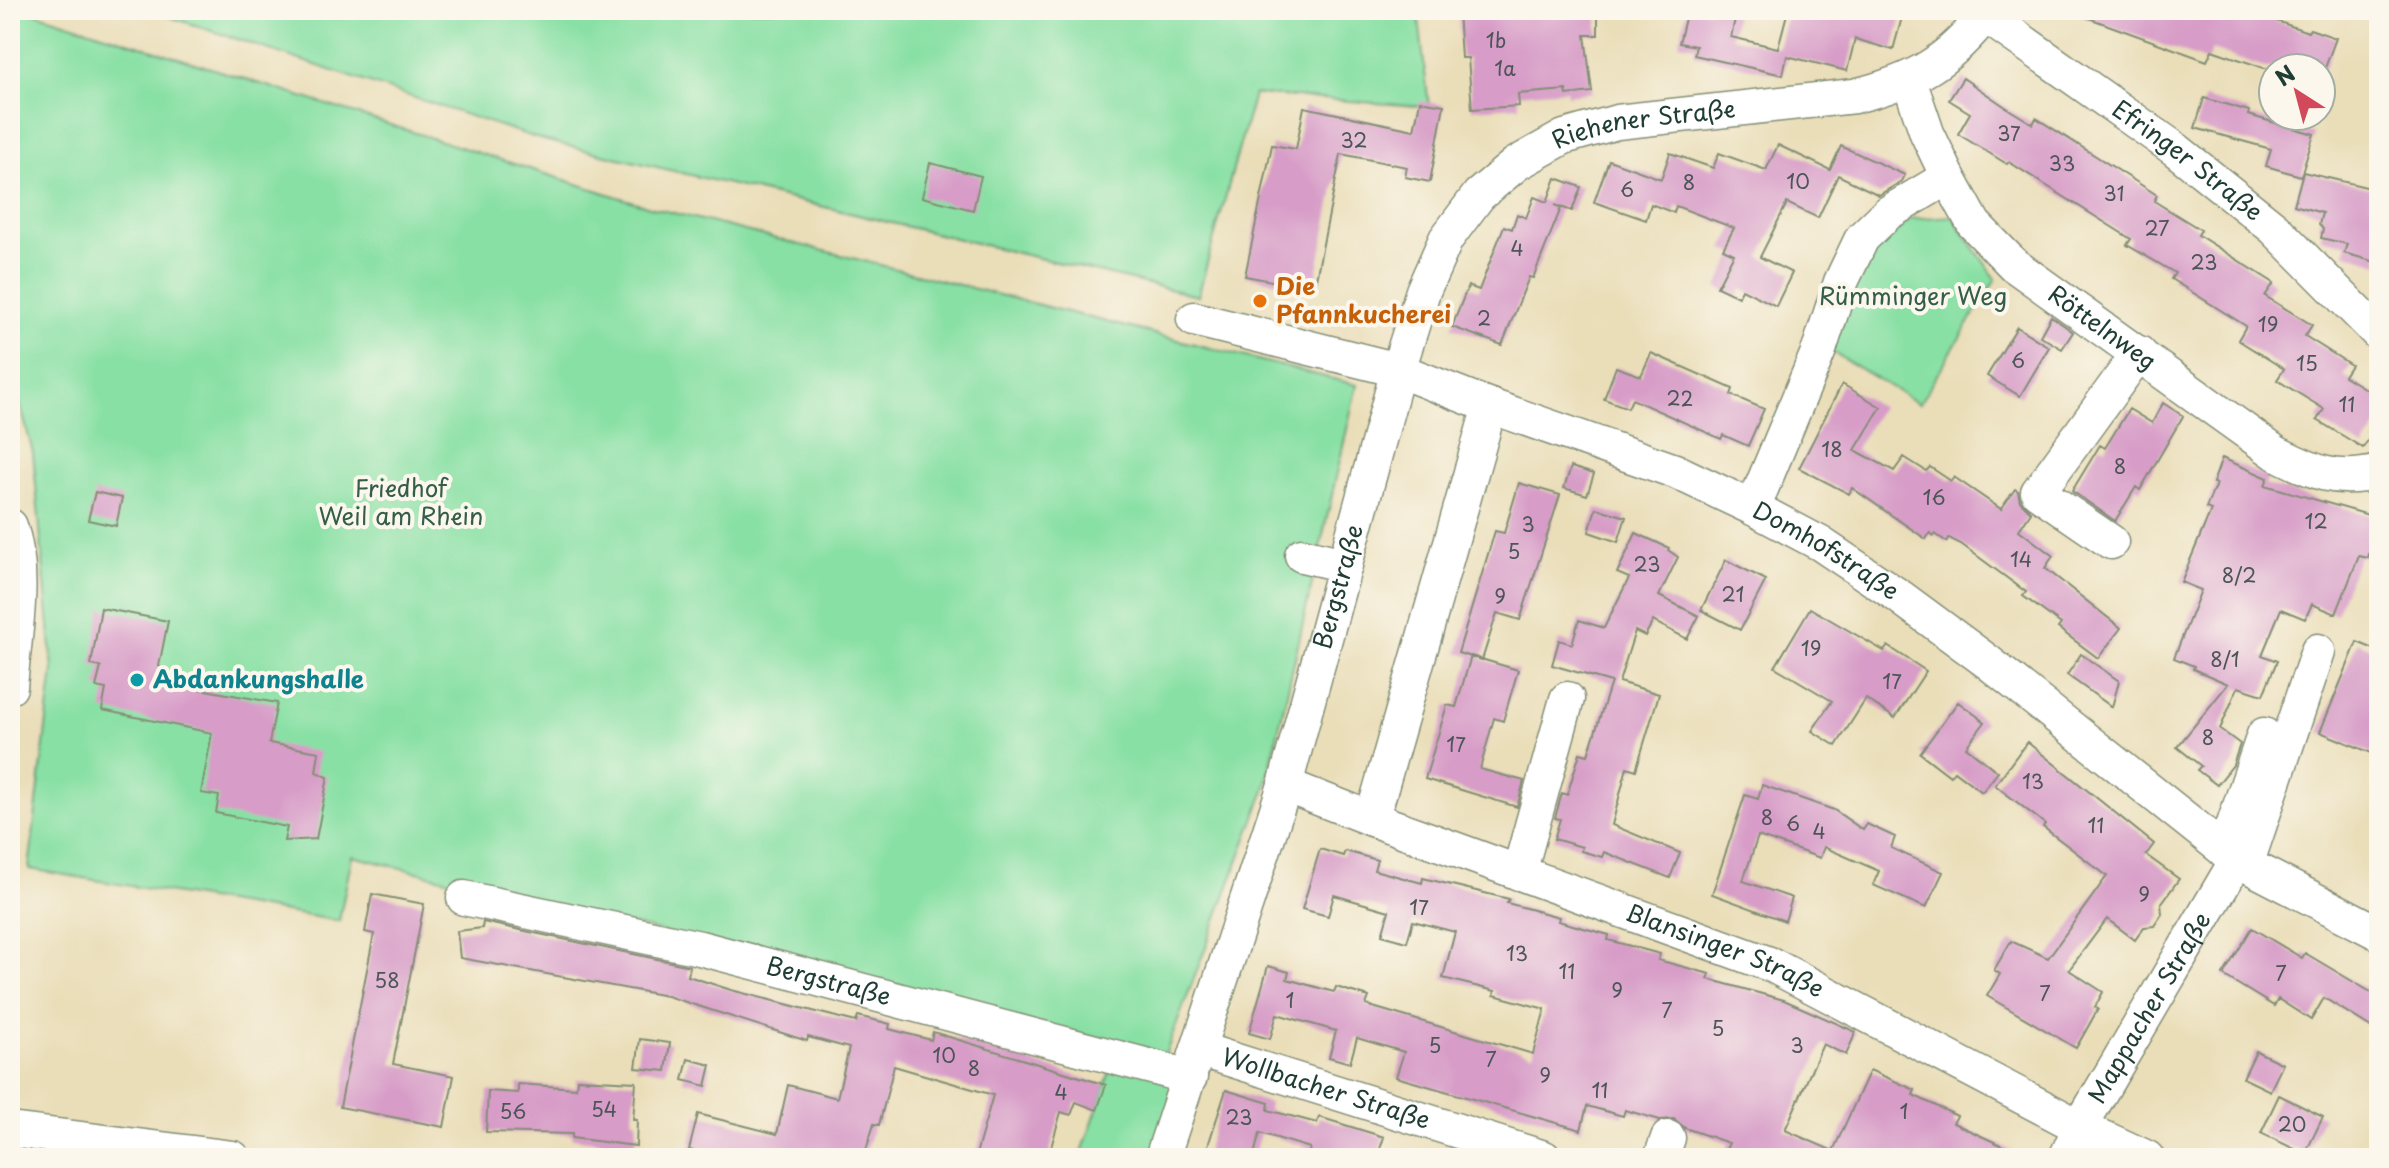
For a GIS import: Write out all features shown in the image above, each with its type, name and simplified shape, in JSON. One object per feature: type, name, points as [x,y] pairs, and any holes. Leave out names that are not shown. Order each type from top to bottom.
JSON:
[{"type":"street","name":"Riehener Straße","points":[[1398,370],[1423,291],[1446,239],[1479,195],[1516,164],[1564,137],[1617,122],[1854,96],[1909,80],[1933,67],[1955,48],[1984,12]]},
{"type":"street","name":"Efringer Straße","points":[[1984,12],[2175,149],[2262,218],[2379,334]]},
{"type":"street","name":"Röttelnweg","points":[[1909,80],[1927,133],[1974,224],[2014,265],[2276,453],[2321,475],[2355,478],[2379,472]]},
{"type":"street","points":[[1753,508],[1819,350],[1841,282],[1862,238],[1888,213],[1948,177]]},
{"type":"street","name":"Domhofstraße","points":[[1194,319],[1398,370],[1675,471],[1753,508],[1821,544],[1900,597],[1988,662],[2236,859],[2379,933]]},
{"type":"street","points":[[2111,542],[2038,492],[2139,353]]},
{"type":"street","name":"Bergstraße","points":[[1162,1158],[1285,785],[1398,370]]},
{"type":"street","points":[[1372,819],[1490,406]]},
{"type":"street","points":[[10,526],[16,544],[17,601],[10,687]]},
{"type":"street","points":[[1302,555],[1345,565]]},
{"type":"street","points":[[2236,859],[2318,651]]},
{"type":"street","points":[[1519,873],[1567,699]]},
{"type":"street","points":[[2236,859],[2264,735]]},
{"type":"street","name":"Blansinger Straße","points":[[1285,785],[1772,965],[2080,1127],[2147,1158]]},
{"type":"street","name":"Mappacher Straße","points":[[2066,1158],[2080,1127],[2236,859]]},
{"type":"street","name":"Bergstraße","points":[[464,898],[700,948],[1194,1063]]},
{"type":"street","name":"Wollbacher Straße","points":[[1194,1063],[1544,1158]]},
{"type":"street","points":[[10,1130],[233,1158]]},
{"type":"green space","name":"Friedhof Weil am Rhein","points":[[10,10],[27,10],[650,207],[1357,385],[1265,790],[1165,1055],[352,856],[339,921],[29,869],[53,670],[33,453],[10,365]]},
{"type":"green space","points":[[149,10],[1418,10],[1429,107],[1254,94],[1198,296],[539,139]]},
{"type":"green space","name":"Rümminger Weg","points":[[1952,216],[1996,279],[1919,404],[1829,350],[1863,257],[1910,219]]},
{"type":"green space","points":[[1115,1057],[1190,1077],[1162,1158],[1080,1158]]},
{"type":"building","points":[[1458,10],[1598,10],[1598,35],[1585,35],[1592,92],[1567,95],[1566,90],[1518,94],[1519,106],[1472,109],[1468,58],[1461,58]]},
{"type":"building","points":[[1687,10],[1737,10],[1731,37],[1778,48],[1788,10],[1904,10],[1893,50],[1855,39],[1847,71],[1787,56],[1783,75],[1694,55],[1696,46],[1679,43]]},
{"type":"building","points":[[2075,10],[2245,10],[2308,32],[2310,29],[2336,38],[2331,52],[2257,52],[2257,66],[2212,50],[2207,61],[2075,13]]},
{"type":"building","points":[[1963,78],[2033,124],[2036,118],[2157,195],[2154,201],[2201,230],[2198,235],[2274,283],[2265,296],[2312,325],[2305,336],[2351,365],[2344,376],[2379,397],[2379,423],[2363,448],[2317,420],[2324,409],[2277,380],[2284,369],[2238,340],[2246,326],[2171,279],[2175,273],[2127,245],[2131,239],[2009,162],[2007,164],[1958,134],[1970,113],[1949,100]]},
{"type":"building","points":[[2204,98],[2249,111],[2248,115],[2257,118],[2257,132],[2314,134],[2301,176],[2266,166],[2271,149],[2195,128]]},
{"type":"building","points":[[1420,101],[1444,105],[1430,182],[1405,177],[1407,167],[1341,154],[1314,289],[1245,276],[1272,145],[1296,149],[1304,107],[1414,130]]},
{"type":"building","points":[[1778,145],[1830,170],[1841,146],[1905,175],[1902,181],[1879,195],[1838,175],[1818,218],[1787,203],[1760,257],[1792,273],[1776,306],[1742,289],[1738,297],[1717,287],[1734,254],[1723,249],[1734,228],[1676,206],[1674,213],[1651,204],[1646,220],[1594,202],[1609,160],[1661,179],[1670,153],[1713,168],[1719,153],[1766,170]]},
{"type":"building","points":[[930,163],[981,176],[973,210],[922,197]]},
{"type":"building","points":[[2303,172],[2379,190],[2379,263],[2344,253],[2347,244],[2321,238],[2323,229],[2319,225],[2322,213],[2294,205]]},
{"type":"building","points":[[1556,178],[1581,187],[1572,211],[1555,205],[1561,208],[1502,345],[1452,327],[1468,286],[1479,290],[1504,226],[1512,229],[1517,214],[1526,218],[1534,197],[1547,202]]},
{"type":"building","points":[[2051,316],[2073,332],[2062,349],[2040,336]]},
{"type":"building","points":[[2017,327],[2049,347],[2020,396],[1987,376]]},
{"type":"building","points":[[1651,353],[1733,389],[1731,395],[1764,409],[1748,446],[1723,435],[1721,439],[1632,399],[1628,408],[1604,399],[1616,367],[1641,376]]},
{"type":"building","points":[[1842,384],[1881,407],[1855,450],[1894,471],[1904,457],[1926,471],[1930,467],[1951,481],[1954,477],[2001,509],[2015,489],[2018,491],[2020,501],[2031,512],[2019,530],[2053,556],[2045,568],[2121,628],[2098,658],[2058,628],[2061,624],[2023,596],[2026,592],[1961,544],[1949,538],[1947,542],[1930,533],[1926,539],[1852,488],[1849,494],[1799,468]]},
{"type":"building","points":[[2163,403],[2183,416],[2140,490],[2136,487],[2115,521],[2072,491],[2100,445],[2105,448],[2129,409],[2152,423]]},
{"type":"building","points":[[2222,458],[2268,478],[2265,485],[2379,518],[2379,549],[2371,547],[2368,558],[2359,556],[2336,614],[2312,604],[2305,619],[2281,609],[2262,655],[2277,661],[2263,695],[2238,687],[2220,729],[2240,744],[2233,765],[2217,785],[2197,770],[2201,766],[2177,747],[2228,684],[2174,658],[2201,590],[2181,582],[2211,510],[2206,508]]},
{"type":"building","points":[[1571,467],[1594,474],[1587,495],[1564,488]]},
{"type":"building","points":[[1519,483],[1560,495],[1520,620],[1497,613],[1482,660],[1458,653],[1495,531],[1504,533]]},
{"type":"building","points":[[95,492],[122,498],[116,526],[88,520]]},
{"type":"building","points":[[1596,508],[1626,517],[1618,542],[1589,532]]},
{"type":"building","points":[[1636,533],[1669,548],[1678,557],[1659,596],[1699,616],[1687,639],[1653,621],[1645,636],[1635,631],[1619,682],[1659,694],[1636,770],[1627,767],[1612,825],[1680,853],[1670,878],[1604,852],[1602,857],[1554,839],[1560,819],[1555,818],[1562,793],[1567,795],[1580,753],[1588,755],[1611,682],[1552,665],[1559,640],[1572,644],[1579,620],[1604,628],[1629,578],[1617,573]]},
{"type":"building","points":[[1726,560],[1766,580],[1740,630],[1701,610]]},
{"type":"building","points":[[101,608],[168,621],[159,666],[183,686],[277,703],[269,743],[319,752],[316,772],[328,777],[316,839],[284,841],[287,827],[216,813],[219,796],[201,793],[212,733],[102,710],[106,689],[96,687],[101,667],[91,665]]},
{"type":"building","points":[[1810,608],[1884,651],[1888,646],[1926,671],[1895,718],[1866,699],[1836,746],[1812,731],[1832,701],[1775,667]]},
{"type":"building","points":[[2357,642],[2379,651],[2379,756],[2320,732]]},
{"type":"building","points":[[2081,654],[2119,681],[2112,707],[2067,675]]},
{"type":"building","points":[[1471,656],[1518,670],[1503,721],[1494,718],[1480,769],[1524,781],[1517,807],[1425,779],[1447,705],[1456,707]]},
{"type":"building","points":[[1958,702],[1985,722],[1966,747],[1998,772],[1982,792],[1954,771],[1950,776],[1920,753]]},
{"type":"building","points":[[2027,742],[2154,844],[2146,855],[2179,879],[2161,904],[2162,914],[2154,926],[2144,927],[2135,940],[2107,919],[2069,970],[2103,992],[2095,1007],[2098,1009],[2076,1048],[1987,996],[2000,974],[1994,970],[2011,941],[2048,958],[2107,876],[1995,785]]},
{"type":"building","points":[[1762,785],[1834,810],[1863,830],[1867,824],[1895,837],[1891,848],[1943,872],[1926,908],[1873,885],[1879,871],[1824,847],[1820,858],[1758,836],[1743,881],[1792,898],[1785,921],[1712,894],[1745,795],[1758,799]]},
{"type":"building","points":[[1320,849],[1343,856],[1345,851],[1377,860],[1374,870],[1422,883],[1423,878],[1509,899],[1507,903],[1609,935],[1608,940],[1660,954],[1658,960],[1710,974],[1708,979],[1784,1000],[1856,1032],[1846,1055],[1823,1044],[1785,1130],[1833,1151],[1870,1070],[1915,1090],[1913,1095],[1957,1116],[1953,1123],[2029,1158],[1722,1158],[1729,1143],[1685,1128],[1674,1119],[1660,1120],[1625,1110],[1623,1116],[1587,1106],[1581,1130],[1396,1077],[1404,1052],[1357,1038],[1350,1063],[1329,1057],[1336,1031],[1277,1014],[1270,1039],[1249,1033],[1268,966],[1289,972],[1287,979],[1334,992],[1336,987],[1369,997],[1366,1005],[1533,1054],[1545,1009],[1494,995],[1495,991],[1443,978],[1455,932],[1413,921],[1407,942],[1382,935],[1389,911],[1334,895],[1328,916],[1302,909]]},
{"type":"building","points":[[372,894],[424,904],[393,1064],[454,1076],[444,1127],[340,1107],[374,934],[365,932]]},
{"type":"building","points":[[483,922],[690,966],[688,976],[731,990],[856,1022],[858,1016],[890,1024],[889,1029],[931,1040],[933,1032],[1106,1085],[1097,1110],[1076,1102],[1071,1115],[1061,1112],[1048,1158],[975,1158],[993,1095],[894,1066],[879,1125],[874,1124],[864,1157],[849,1152],[848,1158],[721,1158],[689,1150],[698,1114],[777,1134],[788,1085],[837,1098],[849,1048],[808,1037],[807,1041],[667,996],[460,958],[457,931],[482,928]]},
{"type":"building","points":[[2252,928],[2302,958],[2305,953],[2379,997],[2379,1032],[2324,998],[2311,1020],[2278,999],[2274,1006],[2223,975]]},
{"type":"building","points":[[640,1039],[670,1043],[666,1071],[636,1068]]},
{"type":"building","points":[[2256,1051],[2283,1064],[2270,1091],[2243,1078]]},
{"type":"building","points":[[688,1059],[711,1065],[706,1086],[683,1080]]},
{"type":"building","points":[[577,1079],[636,1082],[633,1120],[637,1120],[636,1146],[572,1138],[572,1134],[486,1132],[488,1091],[518,1093],[518,1084],[576,1088]]},
{"type":"building","points":[[1226,1090],[1269,1103],[1268,1110],[1317,1123],[1319,1117],[1384,1137],[1377,1158],[1307,1158],[1310,1148],[1260,1133],[1253,1158],[1204,1158]]},
{"type":"building","points":[[2279,1095],[2323,1117],[2305,1154],[2261,1133]]},
{"type":"place","name":"Die Pfannkucherei","points":[[1260,301]]},
{"type":"place","name":"Abdankungshalle","points":[[137,680]]}]
